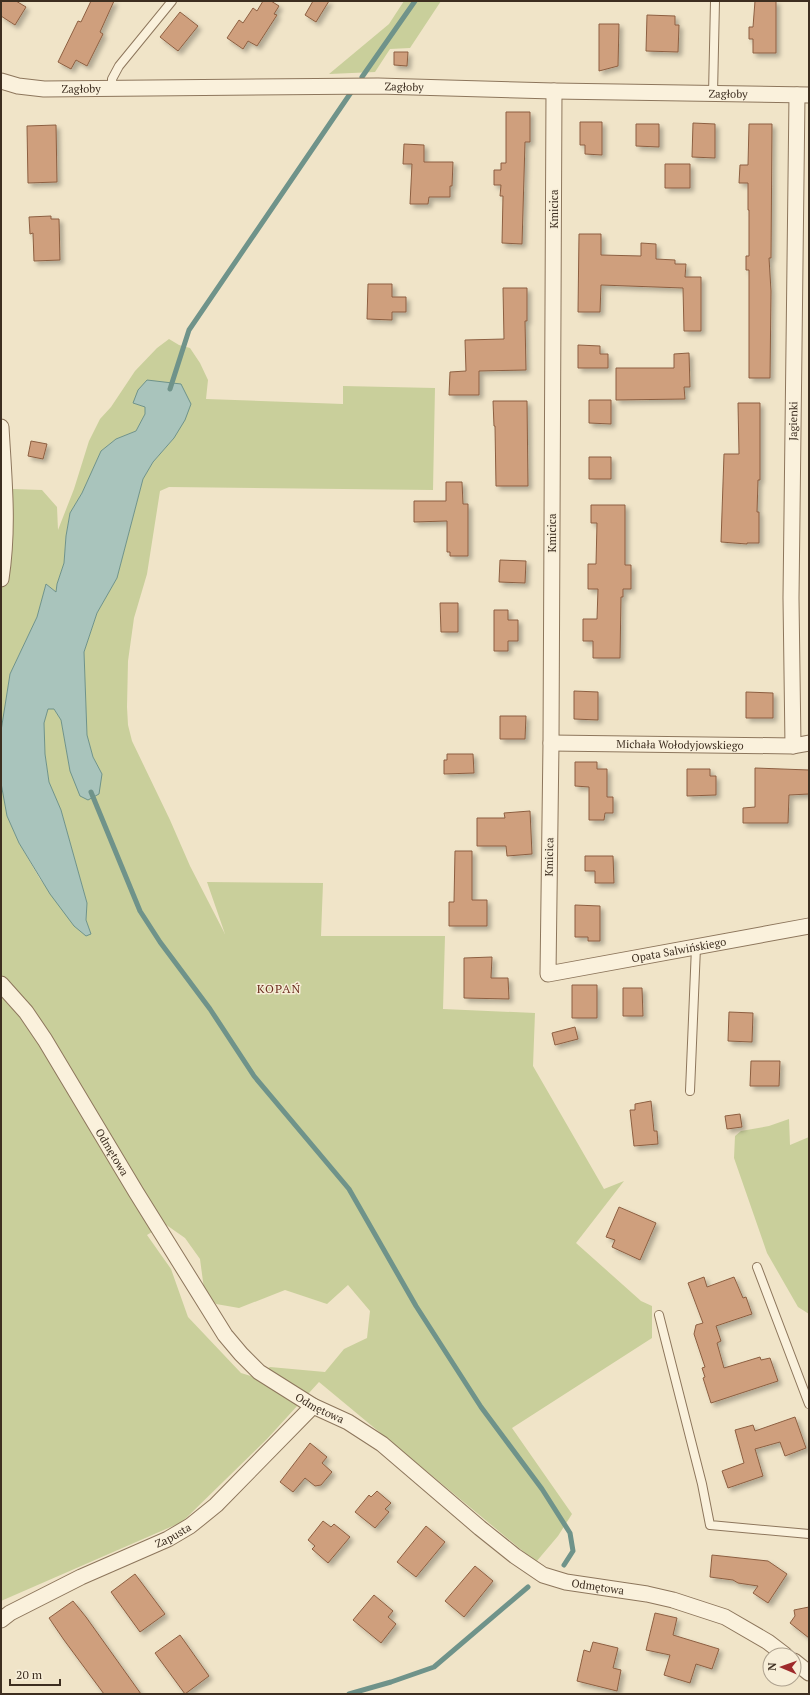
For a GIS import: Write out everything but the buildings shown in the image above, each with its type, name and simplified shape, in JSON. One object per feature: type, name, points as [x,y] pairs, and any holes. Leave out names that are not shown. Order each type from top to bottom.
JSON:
[{"type":"street","name":"Zagłoby","points":[[1,81],[27,88],[378,86],[554,91],[803,95]]},
{"type":"street","name":"Kmicica","points":[[548,974],[551,743],[554,91]]},
{"type":"street","name":"Jagienki","points":[[793,746],[791,598],[803,95]]},
{"type":"street","points":[[1,428],[6,517],[1,579]]},
{"type":"street","name":"Michała Wołodyjowskiego","points":[[551,743],[793,746],[809,743]]},
{"type":"street","name":"Opata Salwińskiego","points":[[548,974],[809,926]]},
{"type":"street","name":"Odmętowa","points":[[1,984],[26,1012],[45,1040],[136,1192],[225,1335],[259,1372],[313,1406],[348,1422],[382,1444],[480,1528],[515,1556],[543,1575],[566,1582],[647,1594],[673,1600],[724,1617],[775,1647]]},
{"type":"street","name":"Zapusta","points":[[1,1620],[10,1613],[81,1577],[168,1539],[190,1526],[216,1505],[313,1406]]},
{"type":"lane","points":[[112,88],[112,79],[119,66],[172,1]]},
{"type":"lane","points":[[713,94],[715,1]]},
{"type":"lane","points":[[690,1091],[696,947]]},
{"type":"lane","points":[[757,1267],[809,1404]]},
{"type":"lane","points":[[660,1315],[702,1484],[710,1525],[809,1534]]},
{"type":"green space","points":[[404,1],[441,1],[410,48],[390,49],[375,72],[329,74],[389,24]]},
{"type":"green space","points":[[169,339],[179,345],[190,348],[200,363],[208,380],[206,399],[343,404],[343,386],[435,388],[433,490],[169,487],[160,491],[147,574],[134,618],[128,661],[128,725],[132,741],[170,820],[190,866],[225,934],[207,882],[323,883],[321,936],[445,936],[443,1009],[535,1013],[533,1066],[604,1189],[624,1181],[576,1243],[641,1301],[652,1306],[652,1338],[512,1428],[572,1514],[558,1536],[536,1562],[319,1382],[267,1439],[182,1522],[1,1601],[1,783],[7,816],[19,843],[40,879],[62,908],[91,934],[86,920],[87,903],[61,810],[49,782],[45,754],[44,723],[48,709],[54,709],[61,720],[70,771],[102,774],[93,757],[87,735],[84,652],[97,613],[117,578],[143,479],[153,462],[174,438],[191,404],[133,403],[145,407],[145,414],[136,431],[116,439],[101,451],[82,493],[70,513],[66,536],[64,563],[56,592],[46,584],[37,617],[10,674],[1,731],[1,468],[13,489],[42,490],[57,507],[58,530],[74,489],[89,441],[100,419],[111,407],[135,371],[157,348]],"holes":[[[165,1224],[185,1238],[200,1259],[204,1289],[216,1304],[239,1308],[285,1290],[327,1304],[348,1285],[370,1311],[367,1338],[344,1349],[325,1372],[270,1367],[254,1377],[241,1373],[188,1317],[171,1269],[147,1235]]]},
{"type":"green space","points":[[789,1119],[790,1145],[809,1137],[809,1314],[798,1307],[767,1253],[734,1158],[735,1136],[741,1131],[769,1126]]},
{"type":"water","points":[[147,380],[181,384],[191,404],[185,420],[174,438],[153,462],[143,479],[117,578],[97,613],[84,652],[87,735],[93,757],[102,774],[99,794],[88,800],[80,796],[70,771],[61,720],[54,709],[48,709],[44,723],[45,754],[49,782],[61,810],[87,903],[86,920],[91,934],[86,936],[74,926],[50,894],[19,843],[7,816],[1,783],[1,731],[10,674],[37,617],[46,584],[56,592],[64,563],[66,536],[70,513],[82,493],[101,451],[116,439],[136,431],[145,414],[145,407],[133,403],[138,390]]},
{"type":"waterway","points":[[362,77],[415,1]]},
{"type":"waterway","points":[[170,389],[189,330],[352,91]]},
{"type":"waterway","points":[[91,792],[140,911],[160,942],[210,1009],[254,1076],[349,1189],[416,1306],[481,1407],[542,1489],[570,1533],[573,1551],[564,1565]]},
{"type":"waterway","points":[[349,1694],[391,1682],[434,1667],[528,1587]]},
{"type":"district","name":"KOPAŃ","points":[[279,989]]}]
